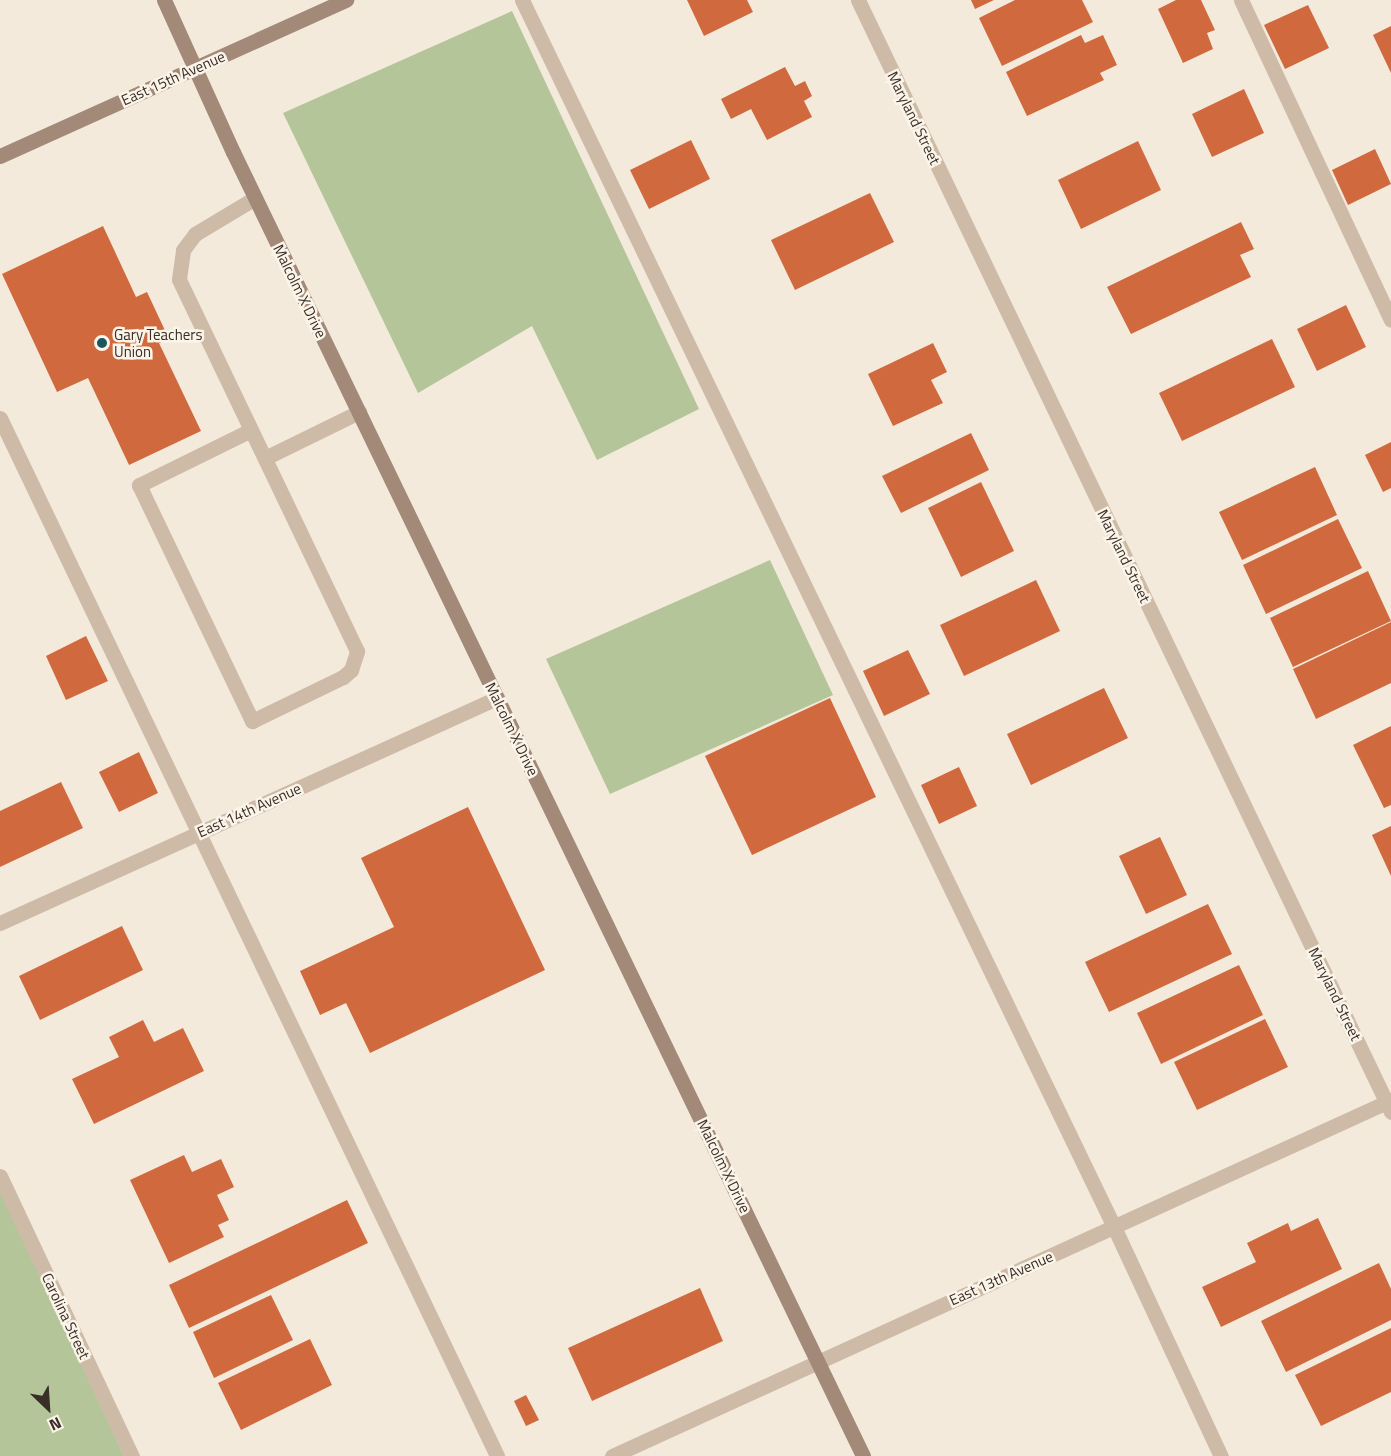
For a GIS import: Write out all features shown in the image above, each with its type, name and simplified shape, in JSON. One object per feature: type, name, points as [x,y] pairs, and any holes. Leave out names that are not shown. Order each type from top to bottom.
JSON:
[{"type":"street","name":"Malcolm X Drive","points":[[164,0],[255,198],[863,1456]]},
{"type":"street","name":"East 15th Avenue","points":[[0,156],[346,0]]},
{"type":"street","points":[[522,0],[1114,1227],[1221,1456]]},
{"type":"street","name":"Maryland Street","points":[[858,0],[1389,1105]]},
{"type":"street","points":[[1241,0],[1391,320]]},
{"type":"street","points":[[251,430],[139,485],[252,721],[343,676],[351,670],[357,651],[265,458],[181,288],[178,269],[183,250],[195,234],[255,198]]},
{"type":"street","points":[[265,458],[359,412]]},
{"type":"street","points":[[0,418],[497,1456]]},
{"type":"street","name":"East 14th Avenue","points":[[0,923],[497,698]]},
{"type":"street","name":"East 13th Avenue","points":[[612,1456],[1114,1227],[1389,1105]]},
{"type":"street","name":"Carolina Street","points":[[0,1176],[132,1456]]},
{"type":"green space","points":[[512,11],[699,409],[597,460],[532,326],[418,393],[283,113]]},
{"type":"green space","points":[[770,560],[833,695],[610,794],[546,659]]},
{"type":"green space","points":[[0,1189],[124,1456],[0,1456]]},
{"type":"building","points":[[687,0],[747,0],[753,12],[704,36]]},
{"type":"building","points":[[971,0],[994,0],[975,9]]},
{"type":"building","points":[[1015,0],[1082,0],[1093,22],[1002,66],[979,18]]},
{"type":"building","points":[[1176,0],[1201,0],[1215,30],[1207,33],[1213,49],[1183,63],[1158,9]]},
{"type":"building","points":[[1308,5],[1329,48],[1285,69],[1264,25]]},
{"type":"building","points":[[1391,26],[1391,73],[1373,35]]},
{"type":"building","points":[[1081,35],[1085,43],[1103,35],[1117,65],[1100,73],[1104,80],[1027,116],[1006,72]]},
{"type":"building","points":[[785,67],[795,86],[805,81],[812,96],[804,101],[812,117],[767,140],[751,109],[731,119],[721,99]]},
{"type":"building","points":[[1244,89],[1264,133],[1212,157],[1192,114]]},
{"type":"building","points":[[691,140],[710,179],[649,209],[630,170]]},
{"type":"building","points":[[1138,141],[1161,190],[1081,229],[1058,180]]},
{"type":"building","points":[[1375,149],[1391,184],[1348,205],[1332,170]]},
{"type":"building","points":[[870,193],[894,242],[795,290],[771,240]]},
{"type":"building","points":[[1241,222],[1254,249],[1240,255],[1251,277],[1131,334],[1107,287]]},
{"type":"building","points":[[103,226],[136,297],[147,292],[169,339],[159,343],[201,431],[129,465],[88,378],[57,392],[2,274]]},
{"type":"building","points":[[1346,305],[1366,347],[1317,371],[1297,329]]},
{"type":"building","points":[[1272,339],[1295,387],[1182,441],[1159,393]]},
{"type":"building","points":[[933,343],[947,372],[931,380],[943,403],[893,426],[868,374]]},
{"type":"building","points":[[971,433],[989,470],[901,513],[882,476]]},
{"type":"building","points":[[1391,442],[1391,488],[1383,492],[1365,455]]},
{"type":"building","points":[[1315,467],[1337,515],[1242,560],[1219,512]]},
{"type":"building","points":[[981,482],[1014,551],[961,577],[928,508]]},
{"type":"building","points":[[1338,519],[1362,568],[1266,614],[1243,565]]},
{"type":"building","points":[[1368,571],[1391,621],[1293,667],[1270,618]]},
{"type":"building","points":[[1036,580],[1060,631],[964,676],[940,625]]},
{"type":"building","points":[[1391,622],[1391,683],[1316,719],[1293,669]]},
{"type":"building","points":[[86,636],[108,681],[66,700],[46,656]]},
{"type":"building","points":[[908,650],[930,694],[884,716],[863,671]]},
{"type":"building","points":[[1104,688],[1128,738],[1031,785],[1007,734]]},
{"type":"building","points":[[830,698],[876,797],[752,855],[705,756]]},
{"type":"building","points":[[1391,726],[1391,805],[1384,808],[1353,745]]},
{"type":"building","points":[[139,752],[158,793],[119,812],[99,772]]},
{"type":"building","points":[[959,767],[977,806],[939,824],[921,785]]},
{"type":"building","points":[[61,782],[83,828],[0,867],[0,811]]},
{"type":"building","points":[[468,807],[545,970],[370,1053],[346,1003],[320,1015],[300,971],[394,927],[361,858]]},
{"type":"building","points":[[1391,826],[1391,876],[1372,835]]},
{"type":"building","points":[[1160,837],[1187,895],[1146,914],[1119,856]]},
{"type":"building","points":[[1208,904],[1232,954],[1109,1012],[1085,962]]},
{"type":"building","points":[[122,926],[143,970],[40,1020],[19,976]]},
{"type":"building","points":[[1239,965],[1263,1015],[1161,1064],[1137,1013]]},
{"type":"building","points":[[1265,1019],[1288,1067],[1197,1110],[1174,1062]]},
{"type":"building","points":[[143,1020],[154,1042],[183,1028],[204,1071],[94,1124],[72,1079],[119,1057],[109,1037]]},
{"type":"building","points":[[184,1155],[192,1172],[221,1159],[234,1187],[217,1195],[229,1220],[218,1225],[224,1237],[169,1263],[130,1180]]},
{"type":"building","points":[[347,1200],[368,1243],[189,1328],[169,1285]]},
{"type":"building","points":[[1318,1218],[1342,1269],[1221,1327],[1202,1287],[1256,1262],[1247,1243],[1288,1223],[1291,1231]]},
{"type":"building","points":[[1379,1263],[1391,1289],[1391,1320],[1286,1372],[1261,1321]]},
{"type":"building","points":[[700,1288],[723,1341],[592,1401],[568,1348]]},
{"type":"building","points":[[271,1295],[293,1340],[214,1378],[193,1332]]},
{"type":"building","points":[[1391,1328],[1391,1392],[1321,1426],[1295,1375]]},
{"type":"building","points":[[310,1339],[332,1385],[241,1430],[218,1383]]},
{"type":"building","points":[[526,1395],[539,1420],[526,1426],[514,1401]]},
{"type":"place","name":"Gary Teachers Union","points":[[102,343]]}]
